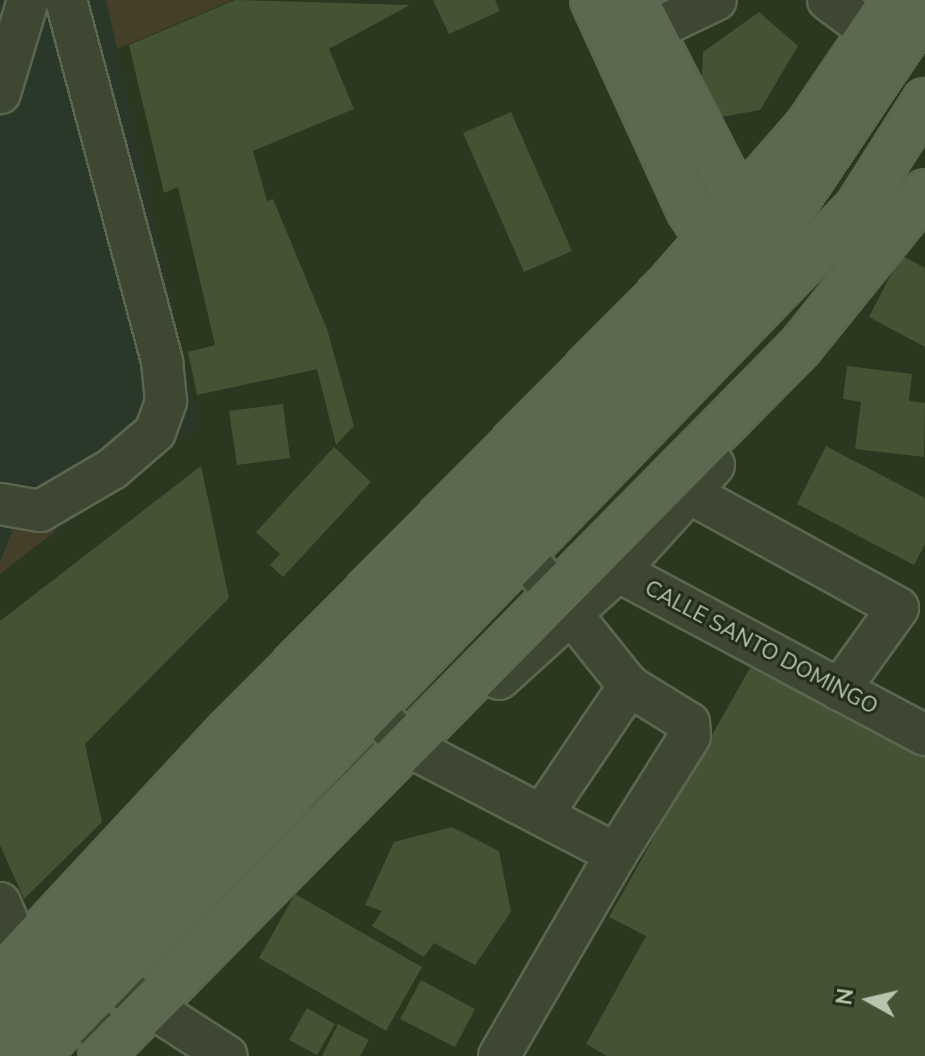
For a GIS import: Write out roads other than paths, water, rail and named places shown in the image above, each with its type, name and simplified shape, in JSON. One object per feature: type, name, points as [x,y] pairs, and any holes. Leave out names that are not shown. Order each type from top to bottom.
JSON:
[{"type":"main road","points":[[593,0],[633,26],[757,261],[813,333]]},
{"type":"main road","points":[[0,1037],[24,972],[82,952],[372,706],[521,551],[757,261],[820,172],[925,9]]},
{"type":"main road","points":[[82,952],[176,851],[757,261],[883,17]]},
{"type":"main road","points":[[633,26],[706,240],[757,261]]},
{"type":"main road","points":[[757,261],[857,208],[925,101]]},
{"type":"main road","points":[[112,1052],[155,1013],[412,748],[607,565],[922,212]]},
{"type":"main road","points":[[36,1056],[81,1013],[82,952],[347,614],[706,240]]},
{"type":"main road","points":[[176,851],[347,614]]},
{"type":"street","points":[[0,93],[28,0]]},
{"type":"street","points":[[0,504],[40,511],[112,469],[155,432],[166,401],[162,361],[66,0]]},
{"type":"street","points":[[633,26],[716,0]]},
{"type":"street","points":[[828,0],[883,17]]},
{"type":"street","points":[[839,690],[898,608],[679,487],[772,407],[922,212]]},
{"type":"street","points":[[507,1053],[616,854],[690,736],[689,723],[629,686],[521,551]]},
{"type":"street","name":"CALLE SANTO DOMINGO","points":[[607,565],[925,735]]},
{"type":"street","points":[[542,815],[629,686]]},
{"type":"street","points":[[372,706],[412,748],[616,854]]},
{"type":"street","points":[[0,903],[24,972],[81,1013],[112,1052]]},
{"type":"street","points":[[82,952],[155,1013],[227,1056]]}]
